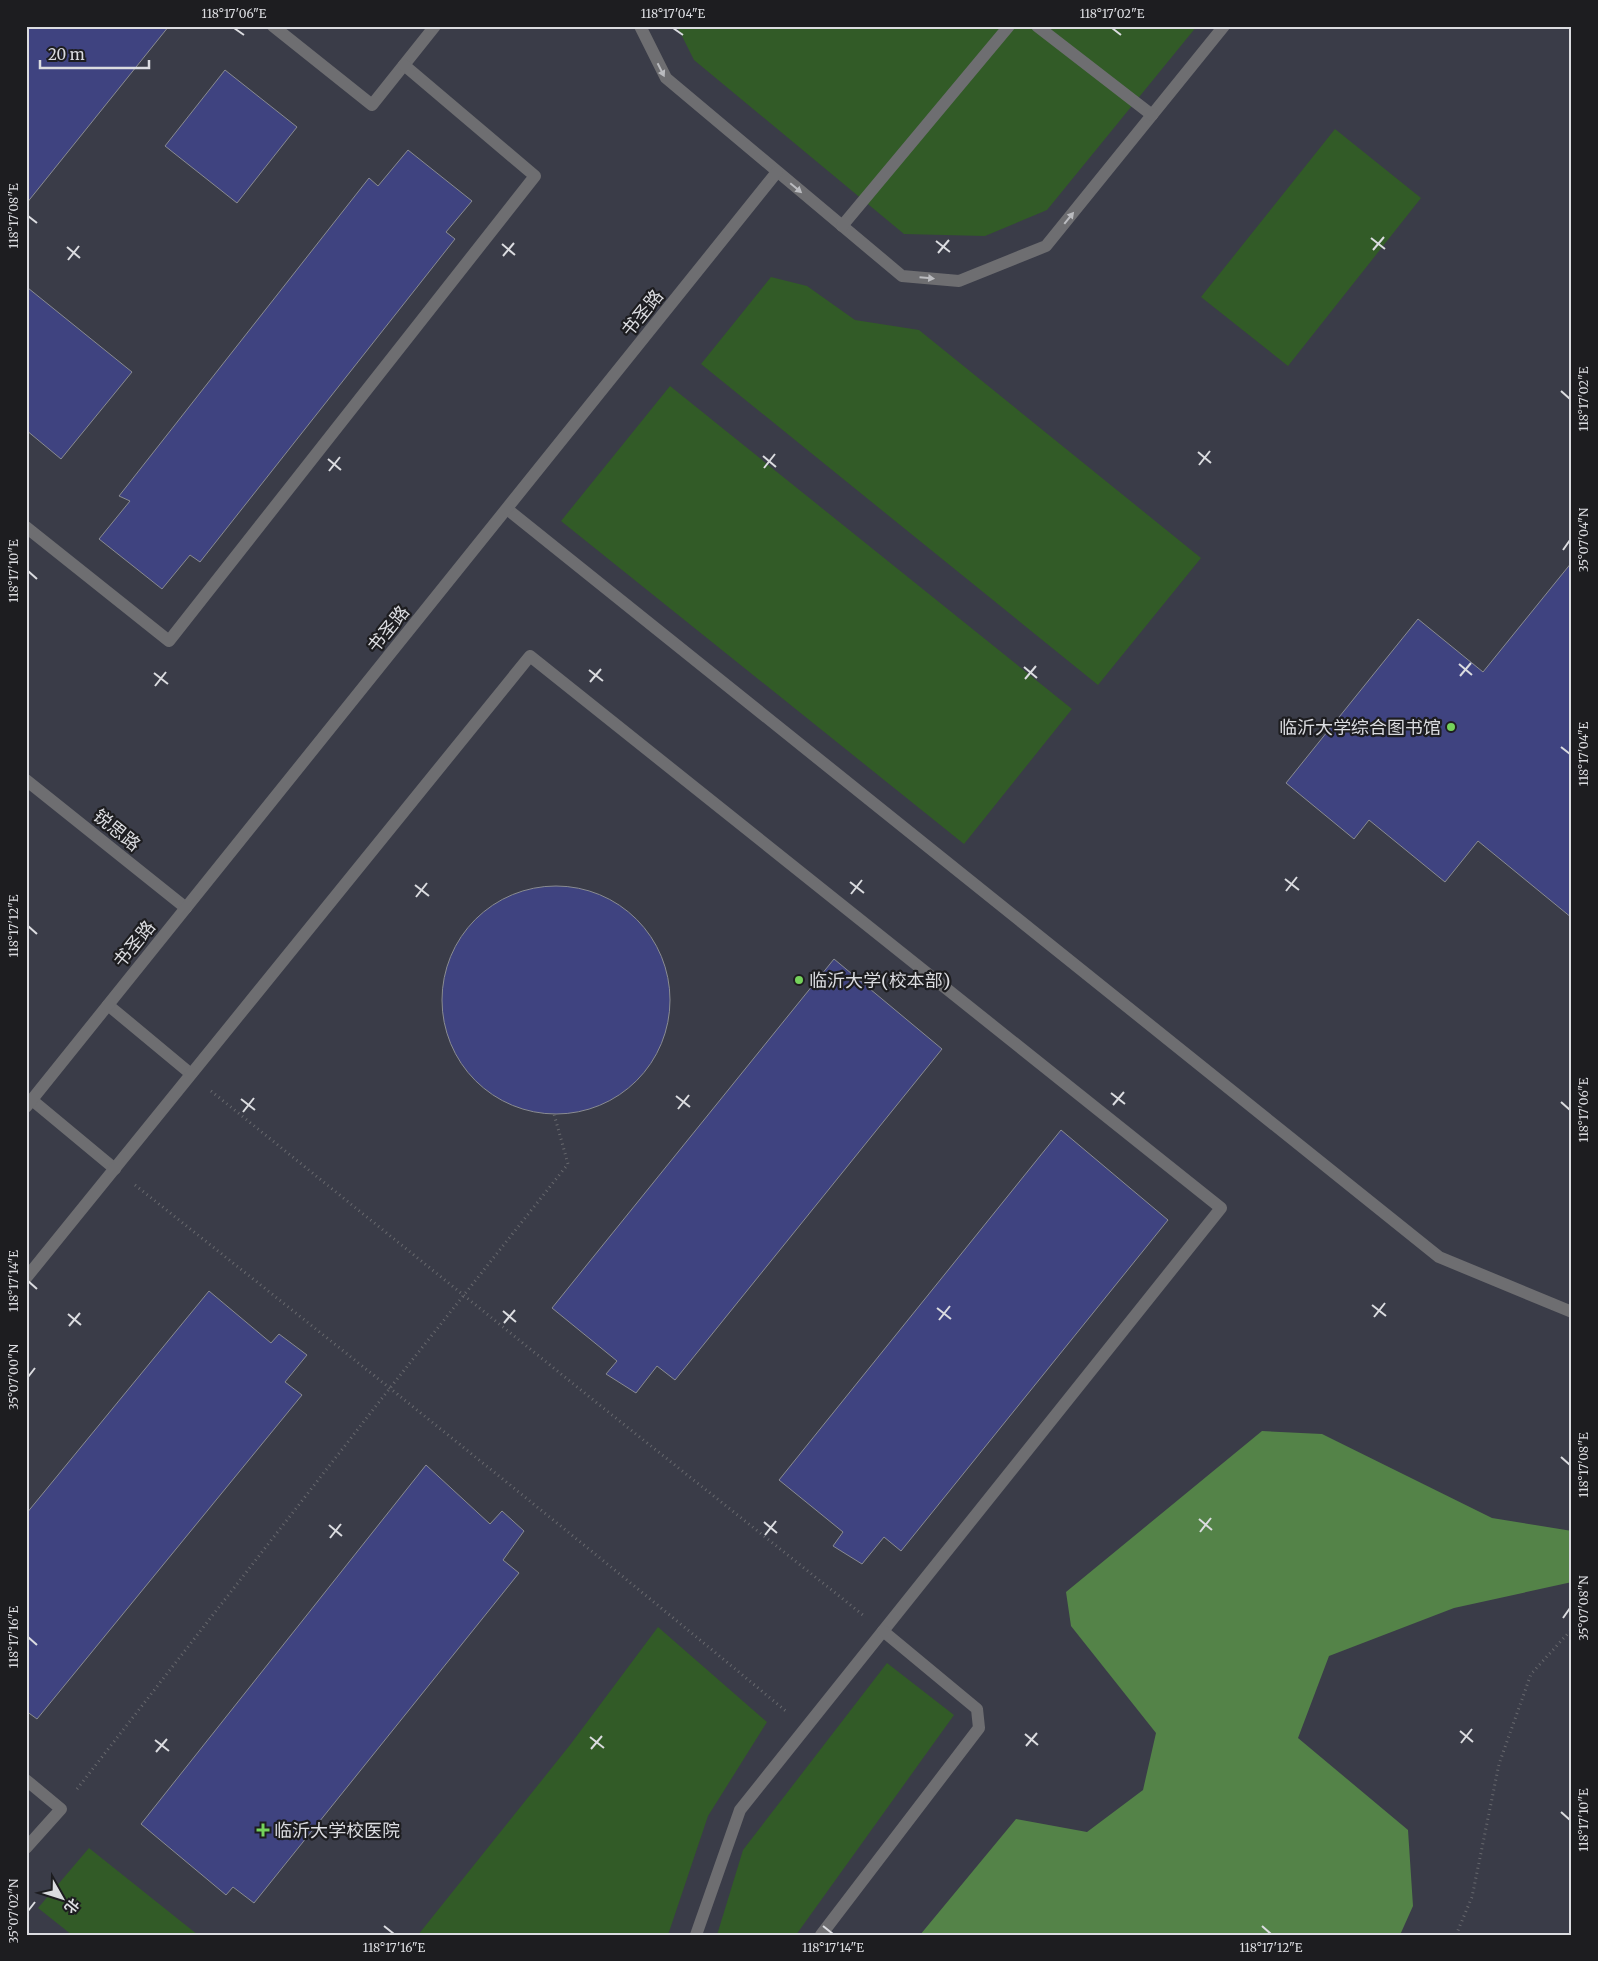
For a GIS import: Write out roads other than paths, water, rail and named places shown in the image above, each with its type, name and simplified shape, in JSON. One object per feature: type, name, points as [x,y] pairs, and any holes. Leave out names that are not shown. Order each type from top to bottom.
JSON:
[{"type":"street","points":[[273,26],[372,105],[435,26]]},
{"type":"street","points":[[640,26],[666,78],[902,276],[959,281],[1046,246],[1224,26]]},
{"type":"street","points":[[842,226],[1009,26]]},
{"type":"street","points":[[1036,26],[1152,115]]},
{"type":"street","points":[[26,527],[169,641],[535,176],[404,65]]},
{"type":"street","name":"书圣路","points":[[29,1104],[777,172]]},
{"type":"street","points":[[507,509],[1438,1257],[1572,1312]]},
{"type":"street","points":[[26,1278],[530,656],[1221,1208],[740,1810],[696,1935]]},
{"type":"street","name":"锐思路","points":[[26,780],[186,908]]},
{"type":"street","points":[[108,1005],[191,1074]]},
{"type":"street","points":[[29,1104],[115,1169]]},
{"type":"street","points":[[821,1935],[979,1728],[977,1709],[883,1630]]},
{"type":"street","points":[[26,1780],[61,1809],[26,1848]]},
{"type":"place","name":"临沂大学综合图书馆","points":[[1451,727]]},
{"type":"place","name":"临沂大学(校本部)","points":[[799,980]]},
{"type":"place","name":"临沂大学校医院","points":[[263,1830]]}]
